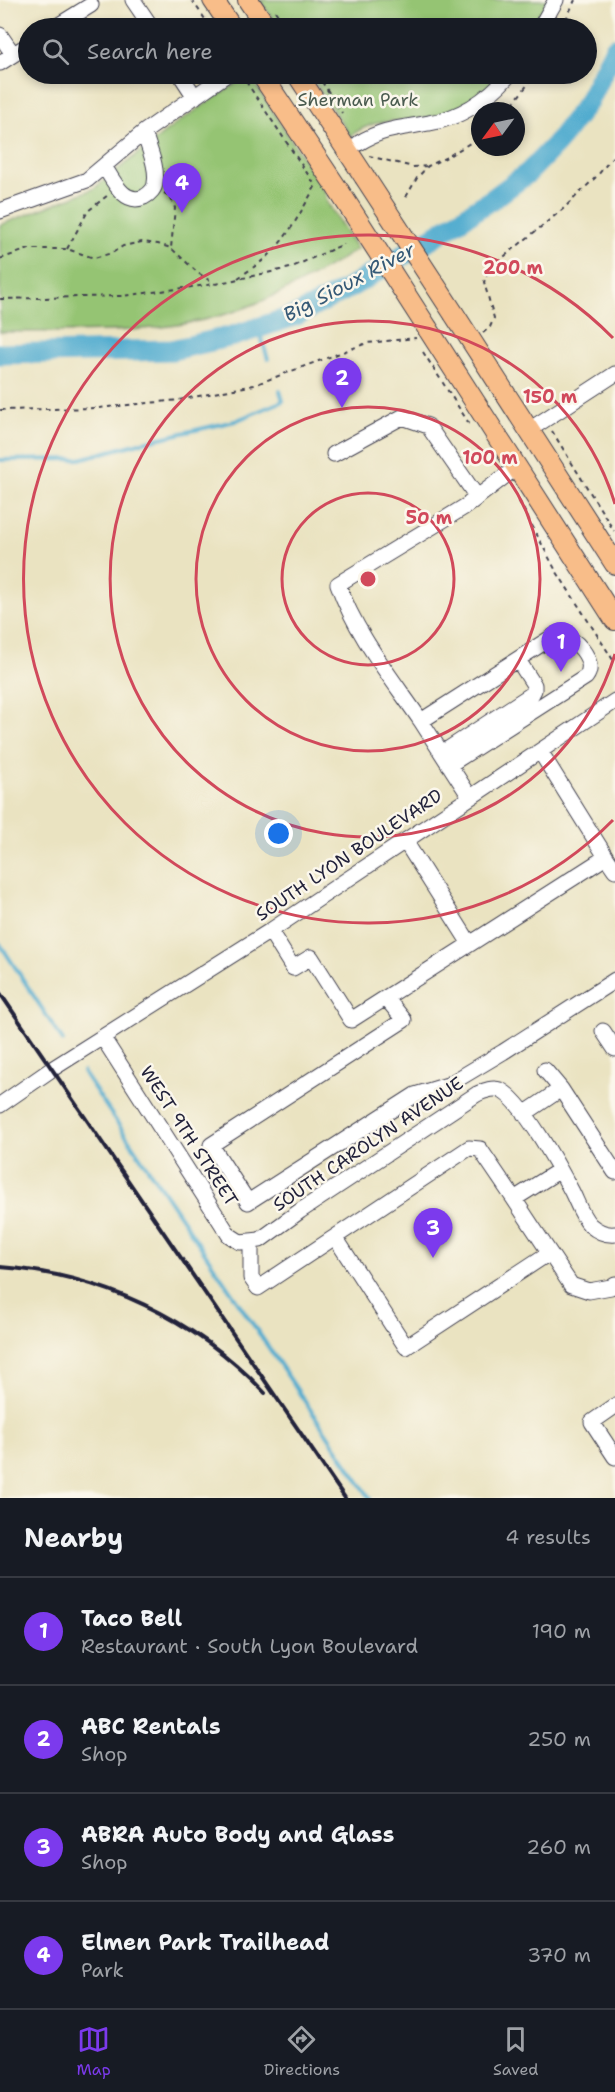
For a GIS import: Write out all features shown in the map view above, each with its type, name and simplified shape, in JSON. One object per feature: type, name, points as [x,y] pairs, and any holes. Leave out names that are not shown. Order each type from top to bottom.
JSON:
[{"type":"main road","points":[[213,0],[225,18]]},
{"type":"main road","points":[[248,0],[260,18]]},
{"type":"main road","points":[[268,84],[339,191],[421,337],[518,466],[615,620]]},
{"type":"main road","points":[[304,84],[614,559]]},
{"type":"street","points":[[134,0],[146,18]]},
{"type":"street","points":[[546,18],[556,0]]},
{"type":"street","points":[[70,18],[91,5]]},
{"type":"street","points":[[0,35],[6,59]]},
{"type":"street","points":[[187,84],[195,97]]},
{"type":"street","points":[[0,211],[87,180],[144,132],[213,84]]},
{"type":"street","points":[[363,149],[374,134],[402,126],[432,123],[470,109],[501,84]]},
{"type":"street","points":[[104,166],[125,196],[136,199],[148,195],[156,183],[144,132]]},
{"type":"street","points":[[529,430],[615,374]]},
{"type":"street","points":[[334,454],[402,417],[428,426],[477,498]]},
{"type":"street","points":[[470,797],[367,643],[346,608],[338,584],[466,506],[518,466]]},
{"type":"street","points":[[421,721],[557,634],[565,634],[575,640],[586,657],[590,672],[586,677],[446,759]]},
{"type":"street","points":[[446,759],[532,694],[534,685],[518,660]]},
{"type":"street","name":"SOUTH LYON BOULEVARD","points":[[2,1102],[270,931],[615,701]]},
{"type":"street","points":[[540,751],[615,870]]},
{"type":"street","points":[[405,841],[470,944]]},
{"type":"street","points":[[270,931],[293,968],[310,957],[351,1020],[606,857]]},
{"type":"street","points":[[386,998],[404,1020],[211,1144],[248,1202],[415,1095],[448,1084],[503,1052],[615,980]]},
{"type":"street","points":[[603,1031],[615,1049]]},
{"type":"street","name":"WEST 9TH STREET","points":[[103,1038],[229,1235],[240,1242],[251,1242]]},
{"type":"street","points":[[545,1070],[561,1089],[615,1172]]},
{"type":"street","name":"SOUTH CAROLYN AVENUE","points":[[251,1242],[268,1235],[300,1211],[477,1094],[498,1089],[510,1098],[524,1114],[560,1170],[588,1223],[601,1232],[614,1236]]},
{"type":"street","points":[[524,1114],[561,1089]]},
{"type":"street","points":[[251,1242],[251,1278],[258,1288],[470,1148],[480,1149],[571,1285],[589,1291],[611,1287],[615,1284]]},
{"type":"street","points":[[514,1199],[560,1170]]},
{"type":"street","points":[[335,1237],[406,1347],[549,1253]]},
{"type":"street","points":[[615,1406],[592,1422],[615,1456]]},
{"type":"path","points":[[192,0],[204,18]]},
{"type":"path","points":[[567,18],[575,0]]},
{"type":"path","points":[[237,278],[278,246],[290,231],[316,185],[247,84]]},
{"type":"path","points":[[514,102],[528,84]]},
{"type":"path","points":[[406,197],[417,178],[428,166],[471,143]]},
{"type":"path","points":[[363,149],[412,167],[428,166]]},
{"type":"path","points":[[483,333],[494,323],[484,282],[489,268],[563,209],[598,175],[615,154]]},
{"type":"path","points":[[67,249],[88,211],[118,187]]},
{"type":"path","points":[[153,189],[170,196],[175,208],[171,248]]},
{"type":"path","points":[[0,259],[28,249],[67,249],[94,258],[112,253],[123,246],[142,242],[171,248],[198,273],[215,284]]},
{"type":"path","points":[[0,299],[122,296],[215,284],[290,268],[344,244]]},
{"type":"path","points":[[0,410],[99,408],[189,399],[254,385],[367,343],[421,337],[426,357],[472,428]]},
{"type":"path","points":[[518,498],[555,569],[615,663]]},
{"type":"green space","points":[[260,0],[548,0],[538,18],[272,18]]},
{"type":"green space","points":[[236,84],[255,84],[325,192],[327,202],[357,249],[310,278],[274,296],[239,310],[196,322],[112,331],[0,332],[0,225],[93,189],[177,123]]},
{"type":"green space","name":"Sherman Park","points":[[316,84],[492,84],[469,101],[451,110],[431,117],[374,124],[350,136]]},
{"type":"waterway","name":"Big Sioux River","points":[[597,83],[615,48]]},
{"type":"waterway","name":"Big Sioux River","points":[[0,354],[172,350],[233,336],[297,315],[349,288],[432,238],[528,173],[556,144],[587,103],[597,84]]},
{"type":"waterway","points":[[258,328],[268,359]]},
{"type":"waterway","points":[[0,460],[80,459],[235,421],[283,401],[280,391]]},
{"type":"waterway","points":[[0,944],[63,1041]]},
{"type":"waterway","points":[[83,1072],[370,1498]]},
{"type":"railway","points":[[0,993],[345,1498]]},
{"type":"railway","points":[[0,1267],[38,1271],[74,1279],[110,1290],[144,1305],[177,1322],[209,1343],[265,1393]]},
{"type":"place","name":"Elmen Park Trailhead","points":[[182,213]]},
{"type":"place","name":"ABC Rentals","points":[[342,408]]},
{"type":"place","name":"Taco Bell","points":[[561,672]]},
{"type":"place","name":"ABRA Auto Body and Glass","points":[[433,1258]]}]
